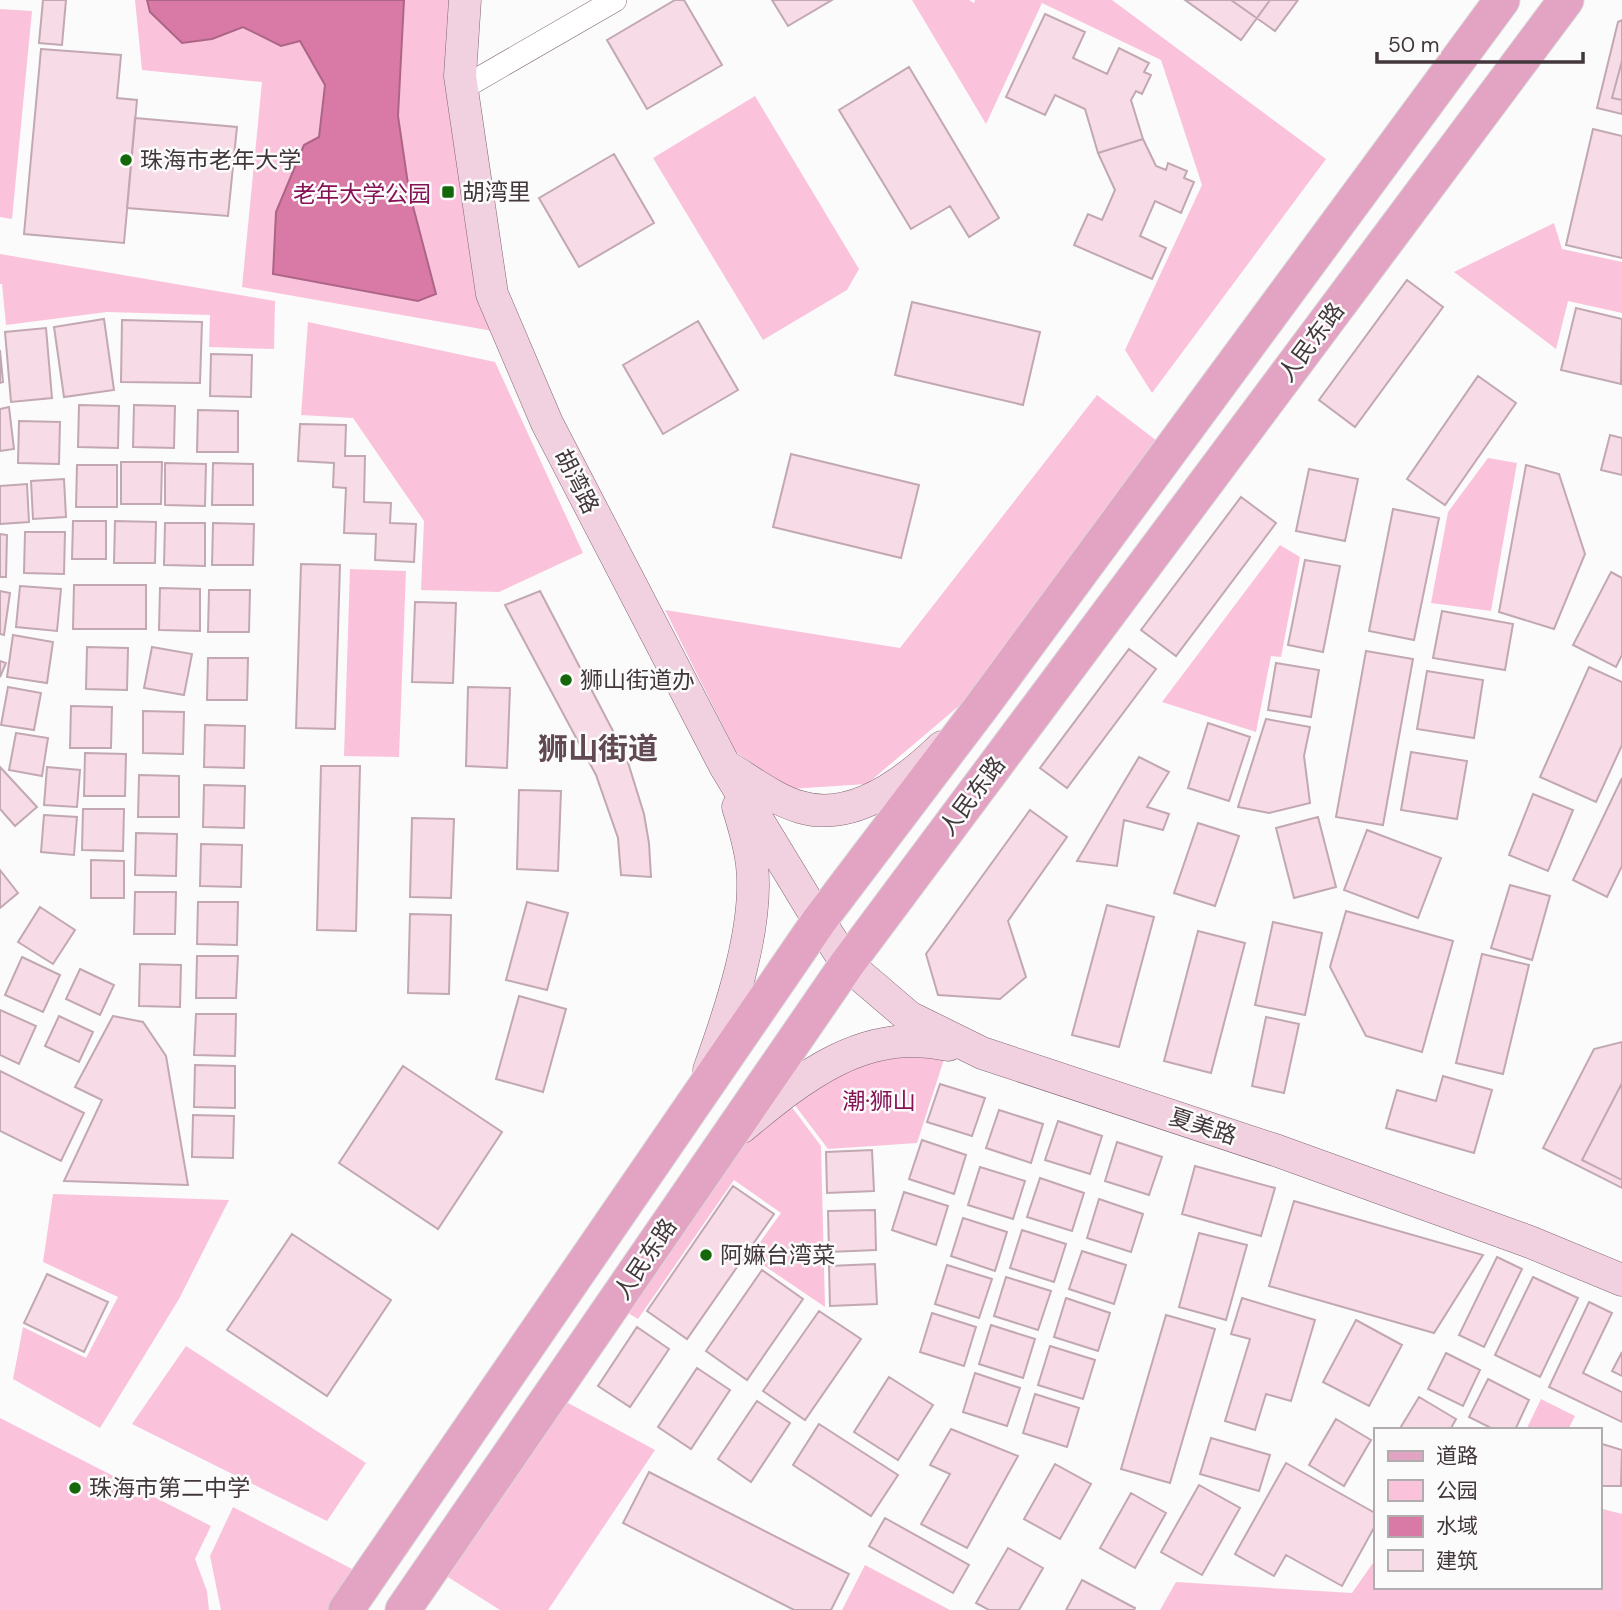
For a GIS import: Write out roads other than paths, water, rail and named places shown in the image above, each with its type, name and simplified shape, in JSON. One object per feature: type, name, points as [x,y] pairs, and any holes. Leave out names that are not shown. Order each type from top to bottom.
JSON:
[{"type":"main road","name":"人民东路","points":[[346,1610],[819,922],[982,706],[1502,0]]},
{"type":"main road","name":"人民东路","points":[[403,1610],[847,964],[1566,0]]},
{"type":"street","name":"胡湾路","points":[[465,0],[461,89],[492,294],[547,423],[725,766],[819,922]]},
{"type":"street","points":[[461,89],[615,0]]},
{"type":"street","points":[[725,766],[784,801],[817,811],[834,811],[877,796],[938,750],[982,706]]},
{"type":"street","points":[[701,1093],[733,996],[749,924],[752,893],[752,866],[744,824],[725,766]]},
{"type":"street","name":"夏美路","points":[[819,922],[847,964],[909,1017],[982,1053],[1291,1156],[1531,1242],[1622,1280]]},
{"type":"street","points":[[727,1139],[786,1091],[841,1058],[869,1045],[910,1040],[982,1053]]},
{"type":"water","points":[[147,0],[404,0],[398,116],[409,191],[436,294],[418,301],[273,274],[276,212],[304,145],[319,137],[325,85],[300,41],[281,46],[243,27],[212,39],[182,43],[150,12]]},
{"type":"place","name":"珠海市老年大学","points":[[126,160]]},
{"type":"place","name":"胡湾里","points":[[448,192]]},
{"type":"place","name":"狮山街道办","points":[[566,680]]},
{"type":"place","name":"阿嫲台湾菜","points":[[706,1255]]},
{"type":"place","name":"珠海市第二中学","points":[[75,1488]]},
{"type":"district","name":"狮山街道","points":[[598,748]]},
{"type":"park label","name":"老年大学公园","points":[[362,194]]},
{"type":"park label","name":"潮·狮山","points":[[879,1101]]}]
